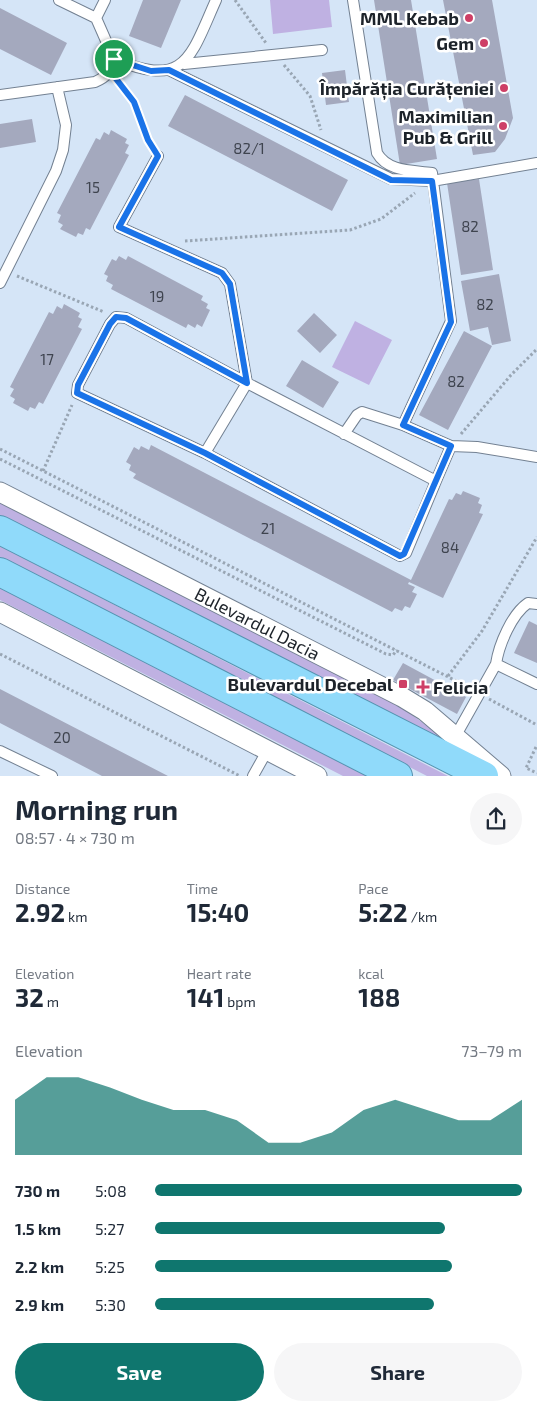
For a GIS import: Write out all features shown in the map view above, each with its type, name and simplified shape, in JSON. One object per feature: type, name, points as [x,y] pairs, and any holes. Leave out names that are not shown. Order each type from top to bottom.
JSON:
[{"type":"highway","name":"Bulevardul Dacia","points":[[0,530],[484,776]]},
{"type":"highway","points":[[0,572],[398,776]]},
{"type":"street","name":"Bulevardul Dacia","points":[[0,492],[402,697],[425,711],[501,776]]},
{"type":"street","points":[[0,612],[317,776]]},
{"type":"lane","points":[[0,95],[95,82],[103,78],[110,71],[114,59],[96,18],[59,0]]},
{"type":"lane","points":[[96,18],[105,0]]},
{"type":"lane","points":[[184,64],[195,49],[216,0]]},
{"type":"lane","points":[[353,0],[377,152],[381,158],[393,167],[432,173],[451,322],[403,425]]},
{"type":"lane","points":[[114,59],[151,71],[169,70],[184,64],[322,50]]},
{"type":"lane","points":[[169,70],[391,180],[432,182],[537,163]]},
{"type":"lane","points":[[0,283],[56,171],[63,150],[66,125],[57,87]]},
{"type":"lane","points":[[158,156],[119,227],[222,273],[230,284],[247,383],[205,453]]},
{"type":"lane","points":[[436,481],[126,318],[116,317],[110,324],[78,385],[77,393],[205,453],[400,556],[406,552],[451,446]]},
{"type":"lane","points":[[344,434],[357,415],[362,412],[403,425],[451,446],[477,447],[537,457]]},
{"type":"lane","points":[[455,737],[496,664],[498,650],[519,610],[528,602],[537,604]]},
{"type":"lane","points":[[496,664],[537,684]]},
{"type":"lane","points":[[0,751],[52,776]]},
{"type":"lane","points":[[253,776],[267,751]]},
{"type":"path","points":[[236,0],[276,55],[310,96],[327,148]]},
{"type":"path","points":[[110,71],[134,102],[148,140],[158,156]]},
{"type":"path","points":[[158,243],[350,230],[381,219],[432,182]]},
{"type":"path","points":[[6,271],[116,317]]},
{"type":"path","points":[[451,446],[511,375],[537,349]]},
{"type":"path","points":[[43,471],[77,393]]},
{"type":"path","points":[[0,449],[448,676],[537,725]]},
{"type":"path","points":[[0,459],[386,654],[393,655],[397,650]]},
{"type":"path","points":[[448,676],[482,631],[537,537]]},
{"type":"path","points":[[0,654],[240,776]]},
{"type":"path","points":[[536,748],[526,768],[537,773]]},
{"type":"shaded area","points":[[270,0],[329,0],[332,27],[273,34]]},
{"type":"shaded area","points":[[355,321],[392,340],[369,385],[332,367]]},
{"type":"shaded area","points":[[0,501],[404,709],[446,740],[447,743],[443,744],[0,516]]},
{"type":"shaded area","points":[[0,546],[448,776],[427,776],[0,557]]},
{"type":"shaded area","points":[[0,586],[370,776],[343,776],[0,600]]},
{"type":"building","points":[[143,0],[181,0],[161,48],[129,36]]},
{"type":"building","points":[[374,0],[411,0],[437,159],[400,165]]},
{"type":"building","points":[[443,0],[492,0],[513,118],[505,139],[495,152],[473,155]]},
{"type":"building","points":[[0,8],[67,43],[51,75],[0,49]]},
{"type":"building","points":[[345,70],[349,102],[326,105],[322,73]]},
{"type":"building","points":[[185,95],[348,180],[332,211],[168,126]]},
{"type":"building","points":[[32,119],[36,142],[0,148],[0,124]]},
{"type":"building","points":[[111,130],[127,139],[125,143],[129,145],[125,153],[129,155],[90,230],[86,228],[83,235],[78,233],[76,237],[60,229],[63,225],[58,222],[61,215],[57,213],[96,138],[100,140],[104,132],[109,135]]},
{"type":"building","points":[[479,179],[493,270],[461,275],[447,183]]},
{"type":"building","points":[[119,256],[126,260],[128,256],[203,296],[201,300],[208,304],[206,308],[210,310],[202,327],[197,324],[195,328],[188,324],[186,328],[111,289],[113,285],[106,281],[108,276],[104,274],[112,259],[116,261]]},
{"type":"building","points":[[499,274],[511,341],[492,345],[488,327],[470,331],[461,281]]},
{"type":"building","points":[[64,304],[80,313],[78,317],[82,319],[78,327],[82,329],[43,404],[39,402],[35,409],[30,407],[28,411],[13,403],[15,399],[10,396],[14,389],[10,387],[49,312],[53,314],[57,306],[62,309]]},
{"type":"building","points":[[314,313],[337,335],[320,353],[297,331]]},
{"type":"building","points":[[464,331],[492,346],[448,430],[419,415]]},
{"type":"building","points":[[302,360],[339,382],[323,408],[286,386]]},
{"type":"building","points":[[151,445],[411,580],[449,499],[452,500],[456,493],[461,495],[463,491],[480,498],[478,503],[482,505],[479,513],[483,514],[443,598],[409,582],[408,584],[415,587],[412,592],[417,594],[410,608],[405,606],[402,611],[395,608],[392,612],[133,478],[136,474],[129,470],[131,465],[126,462],[134,447],[139,450],[141,446],[149,450]]},
{"type":"building","points":[[529,621],[537,625],[537,663],[514,653]]},
{"type":"building","points":[[403,663],[466,697],[457,714],[393,680]]},
{"type":"building","points":[[0,689],[168,776],[102,776],[0,723]]},
{"type":"place","name":"MML Kebab","points":[[469,18]]},
{"type":"place","name":"Gem","points":[[484,43]]},
{"type":"place","name":"Împărăția Curățeniei","points":[[504,88]]},
{"type":"place","name":"Maximilian Pub & Grill","points":[[503,126]]},
{"type":"place","name":"Bulevardul Decebal","points":[[403,684]]},
{"type":"place","name":"Felicia","points":[[423,687]]},
{"type":"route","points":[[114,59],[151,71],[169,70],[391,180],[432,181],[451,322],[403,425],[451,446],[404,554],[400,556],[205,453],[77,393],[78,385],[110,324],[116,317],[126,318],[247,383],[230,284],[222,273],[119,227],[158,156],[148,140],[134,102],[110,71],[114,65],[114,59]]}]
